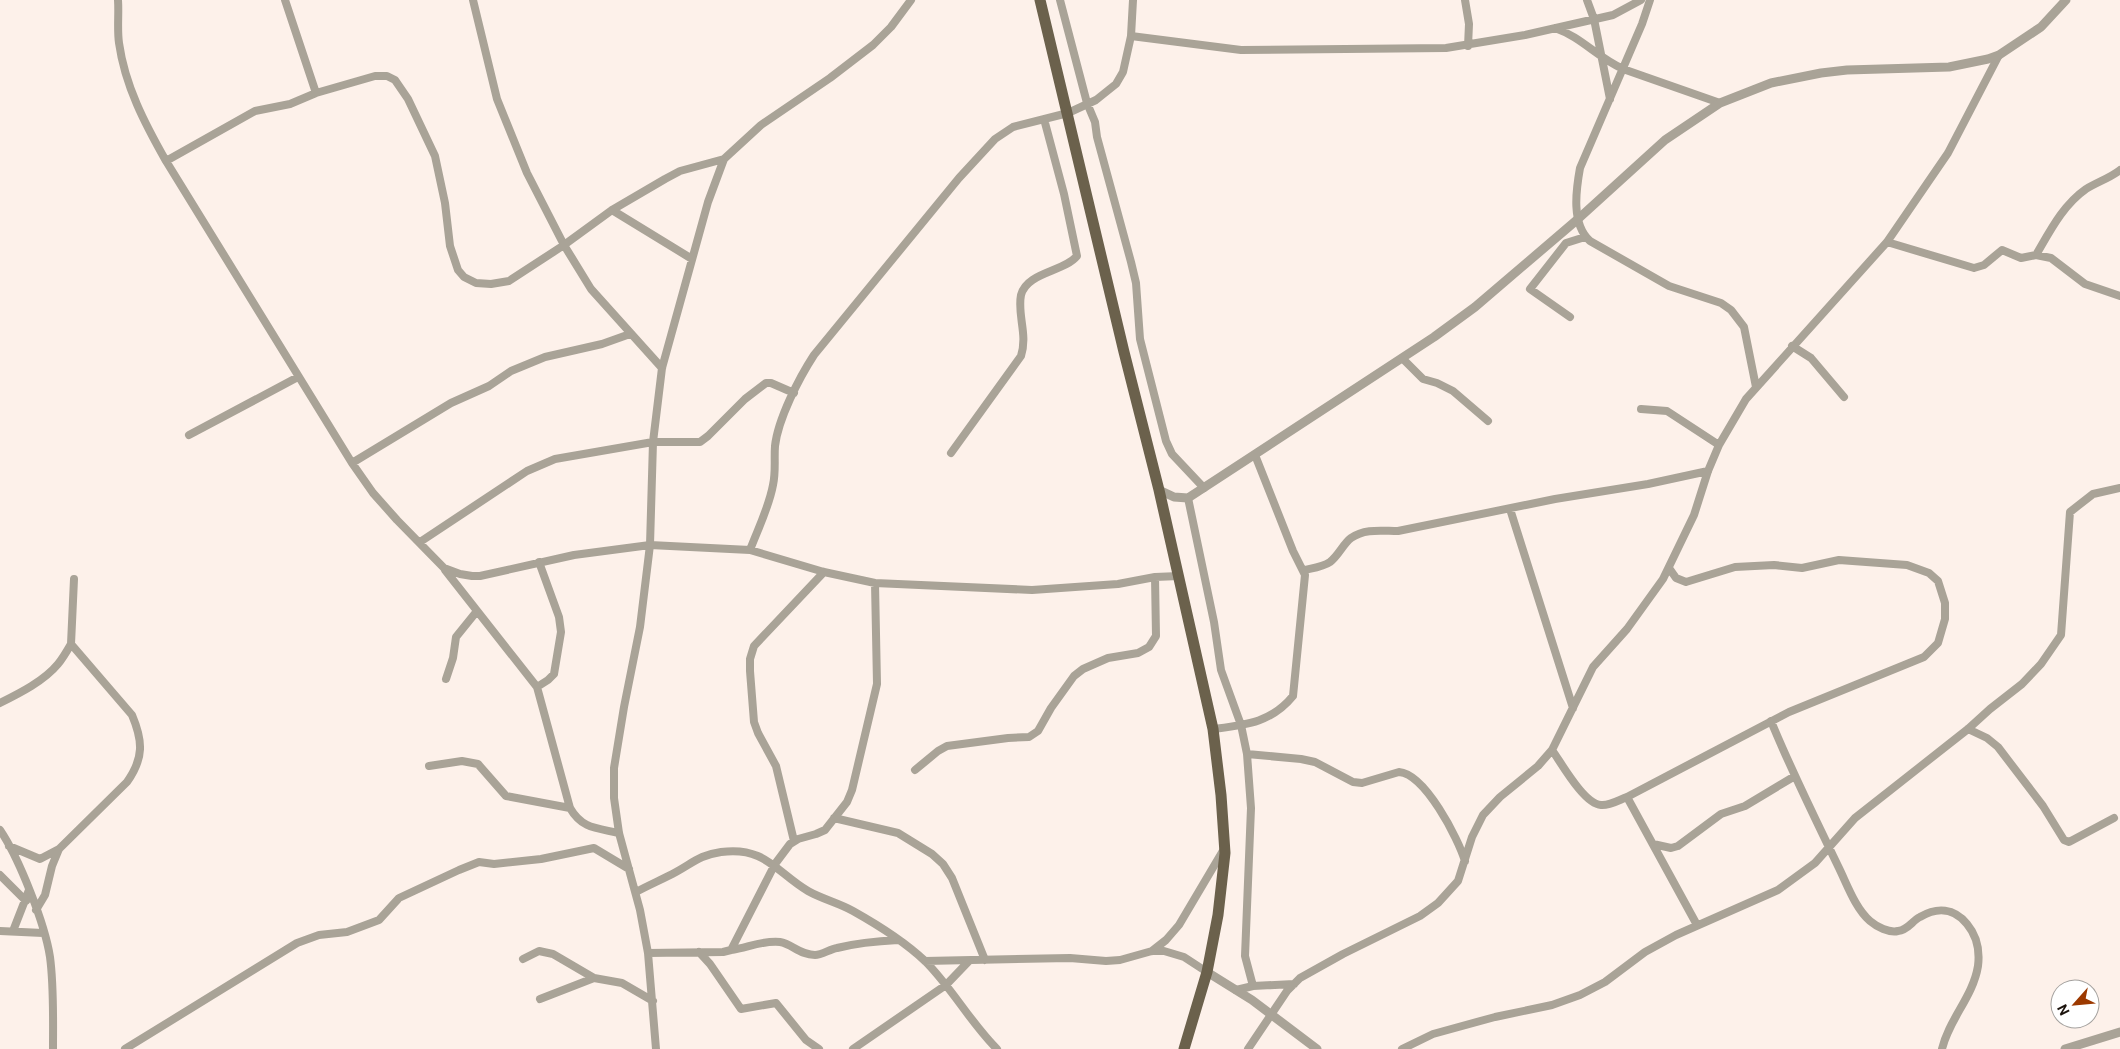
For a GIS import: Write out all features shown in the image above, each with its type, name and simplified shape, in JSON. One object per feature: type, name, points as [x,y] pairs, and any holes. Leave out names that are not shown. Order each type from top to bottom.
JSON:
[{"type":"main road","points":[[1040,0],[1159,490],[1213,729],[1221,794],[1224,848],[1218,915],[1207,972],[1184,1049]]},
{"type":"street","points":[[118,0],[119,41],[127,80],[150,132],[166,161],[352,463],[397,520],[444,568],[537,687],[570,808],[576,818],[584,825],[619,833]]},
{"type":"street","points":[[285,0],[316,93]]},
{"type":"street","points":[[473,0],[497,98],[527,174],[590,290],[662,368]]},
{"type":"street","points":[[656,1049],[648,953],[636,892],[619,833],[614,798],[614,768],[640,627],[650,546],[653,442],[662,368],[708,202],[724,159],[761,125],[830,78],[873,45],[892,27],[911,0]]},
{"type":"street","points":[[1060,0],[1086,103],[1095,122],[1097,137],[1131,262],[1136,283],[1140,339],[1166,440],[1172,454],[1204,488]]},
{"type":"street","points":[[750,550],[774,483],[775,446],[779,429],[794,392],[814,355],[959,178],[995,139],[1005,131],[1068,113],[1096,100],[1116,84],[1123,72],[1131,36],[1132,0]]},
{"type":"street","points":[[1465,0],[1469,24],[1468,46]]},
{"type":"street","points":[[1587,0],[1594,19],[1610,101]]},
{"type":"street","points":[[1131,36],[1241,50],[1446,48],[1468,46],[1613,15],[1641,0]]},
{"type":"street","points":[[1650,0],[1610,101],[1580,168],[1577,190],[1578,219],[1585,237],[1669,286],[1721,303],[1731,310],[1744,327],[1756,387]]},
{"type":"street","points":[[1159,490],[1174,498],[1188,498],[1403,359],[1475,307],[1578,219],[1665,140],[1720,103],[1770,83],[1821,73],[1847,70],[1949,67],[1977,62],[1999,55],[2041,27],[2066,0]]},
{"type":"street","points":[[1555,28],[1577,38],[1603,59],[1622,69],[1720,103]]},
{"type":"street","points":[[1248,1049],[1287,990],[1300,978],[1429,911],[1458,881],[1472,837],[1483,815],[1500,797],[1538,766],[1552,750],[1592,667],[1627,629],[1669,568],[1694,515],[1719,445],[1746,399],[1887,242],[1948,153],[1999,55]]},
{"type":"street","points":[[166,161],[255,111],[290,104],[316,93],[375,76],[388,76],[395,80],[408,99],[435,156],[454,261],[464,277],[476,283],[491,284],[509,281],[564,245],[612,210],[680,171],[724,159]]},
{"type":"street","points":[[950,453],[1021,356],[1025,344],[1021,303],[1023,290],[1028,284],[1046,272],[1073,261],[1077,256],[1064,194],[1044,119]]},
{"type":"street","points":[[2036,254],[2069,204],[2085,190],[2120,170]]},
{"type":"street","points":[[612,210],[692,259]]},
{"type":"street","points":[[1570,318],[1530,289],[1566,242],[1585,237]]},
{"type":"street","points":[[1887,242],[1974,268],[1984,265],[2002,250],[2021,258],[2036,254],[2051,258],[2085,284],[2120,296]]},
{"type":"street","points":[[352,463],[451,403],[489,386],[511,371],[545,357],[602,344],[630,334]]},
{"type":"street","points":[[1792,346],[1811,358],[1844,396]]},
{"type":"street","points":[[1403,359],[1422,379],[1437,383],[1453,391],[1488,421]]},
{"type":"street","points":[[189,435],[298,377]]},
{"type":"street","points":[[420,542],[527,471],[555,459],[653,442],[694,443],[704,440],[746,399],[766,383],[771,383],[794,392]]},
{"type":"street","points":[[1641,409],[1667,411],[1719,445]]},
{"type":"street","points":[[1213,729],[1259,722],[1284,707],[1293,696],[1305,583],[1304,570],[1293,551],[1255,455]]},
{"type":"street","points":[[1304,570],[1330,562],[1352,538],[1363,533],[1381,530],[1398,531],[1510,510],[1554,499],[1708,472]]},
{"type":"street","points":[[1402,1049],[1433,1034],[1552,1004],[1580,995],[1605,982],[1645,952],[1676,935],[1782,888],[1814,863],[1855,818],[1968,729],[2032,675],[2059,639],[2070,512],[2093,494],[2120,488]]},
{"type":"street","points":[[1188,498],[1213,616],[1221,670],[1240,726],[1247,754],[1250,808],[1244,956],[1253,986]]},
{"type":"street","points":[[1510,510],[1573,708]]},
{"type":"street","points":[[444,568],[460,574],[480,576],[574,555],[650,546],[750,550],[824,572],[875,583],[1032,590],[1118,584],[1155,577],[1179,576]]},
{"type":"street","points":[[1552,750],[1587,800],[1601,806],[1609,804],[1627,797],[1772,721],[1825,696],[1915,660],[1932,650],[1938,643],[1945,618],[1945,603],[1938,581],[1929,573],[1907,565],[1839,560],[1802,568],[1774,565],[1735,567],[1686,582],[1676,578],[1669,568]]},
{"type":"street","points":[[537,687],[554,674],[561,632],[558,617],[539,562]]},
{"type":"street","points":[[794,841],[776,766],[758,734],[754,722],[750,659],[754,646],[824,572]]},
{"type":"street","points":[[914,770],[947,746],[1029,737],[1038,731],[1064,688],[1083,669],[1108,658],[1138,653],[1149,647],[1156,636],[1155,577]]},
{"type":"street","points":[[0,703],[26,689],[53,669],[71,644],[74,579]]},
{"type":"street","points":[[731,950],[775,864],[794,841],[820,833],[850,797],[876,684],[875,583]]},
{"type":"street","points":[[446,679],[453,658],[456,637],[477,611]]},
{"type":"street","points":[[9,846],[40,859],[60,849],[127,782],[136,770],[140,754],[138,729],[132,715],[71,644]]},
{"type":"street","points":[[1772,721],[1795,776],[1829,848],[1863,913],[1871,922],[1889,931],[1901,931],[1919,917],[1945,910],[1953,911],[1972,931],[1977,940],[1976,978],[1966,1001],[1945,1037],[1942,1049]]},
{"type":"street","points":[[1968,729],[1987,738],[1998,747],[2043,806],[2064,840],[2069,842],[2114,818]]},
{"type":"street","points":[[1247,754],[1315,762],[1353,782],[1362,783],[1399,772],[1405,773],[1421,786],[1442,811],[1456,836],[1465,861]]},
{"type":"street","points":[[429,766],[462,761],[478,764],[506,796],[570,808]]},
{"type":"street","points":[[1653,844],[1671,848],[1678,846],[1721,814],[1745,806],[1795,776]]},
{"type":"street","points":[[1627,797],[1697,926]]},
{"type":"street","points":[[834,818],[898,833],[932,854],[943,864],[952,878],[984,960]]},
{"type":"street","points":[[0,831],[29,890],[50,957],[53,1012],[52,1049]]},
{"type":"street","points":[[125,1049],[297,942],[319,935],[347,932],[379,920],[399,898],[479,862],[494,864],[541,858],[594,848],[629,869]]},
{"type":"street","points":[[1152,951],[1166,940],[1180,924],[1224,848]]},
{"type":"street","points":[[36,910],[45,895],[52,866],[60,849]]},
{"type":"street","points":[[636,892],[676,872],[698,858],[722,852],[742,852],[762,857],[775,864],[807,890],[853,911],[899,940],[925,961],[946,985],[981,1033],[997,1049]]},
{"type":"street","points":[[0,875],[26,901]]},
{"type":"street","points":[[13,930],[29,890]]},
{"type":"street","points":[[0,931],[13,930],[43,933]]},
{"type":"street","points":[[648,953],[723,952],[765,942],[782,942],[802,954],[817,955],[844,947],[899,940]]},
{"type":"street","points":[[523,959],[538,951],[553,954],[594,978],[622,983],[653,1001]]},
{"type":"street","points":[[925,961],[1070,958],[1120,960],[1152,951],[1164,951],[1179,955],[1236,990],[1317,1049]]},
{"type":"street","points":[[699,952],[710,964],[741,1010],[776,1003],[806,1040],[819,1049]]},
{"type":"street","points":[[853,1049],[946,985],[969,961]]},
{"type":"street","points":[[540,999],[594,978]]},
{"type":"street","points":[[1236,990],[1253,986],[1294,984]]},
{"type":"street","points":[[2065,1049],[2120,1032]]}]
